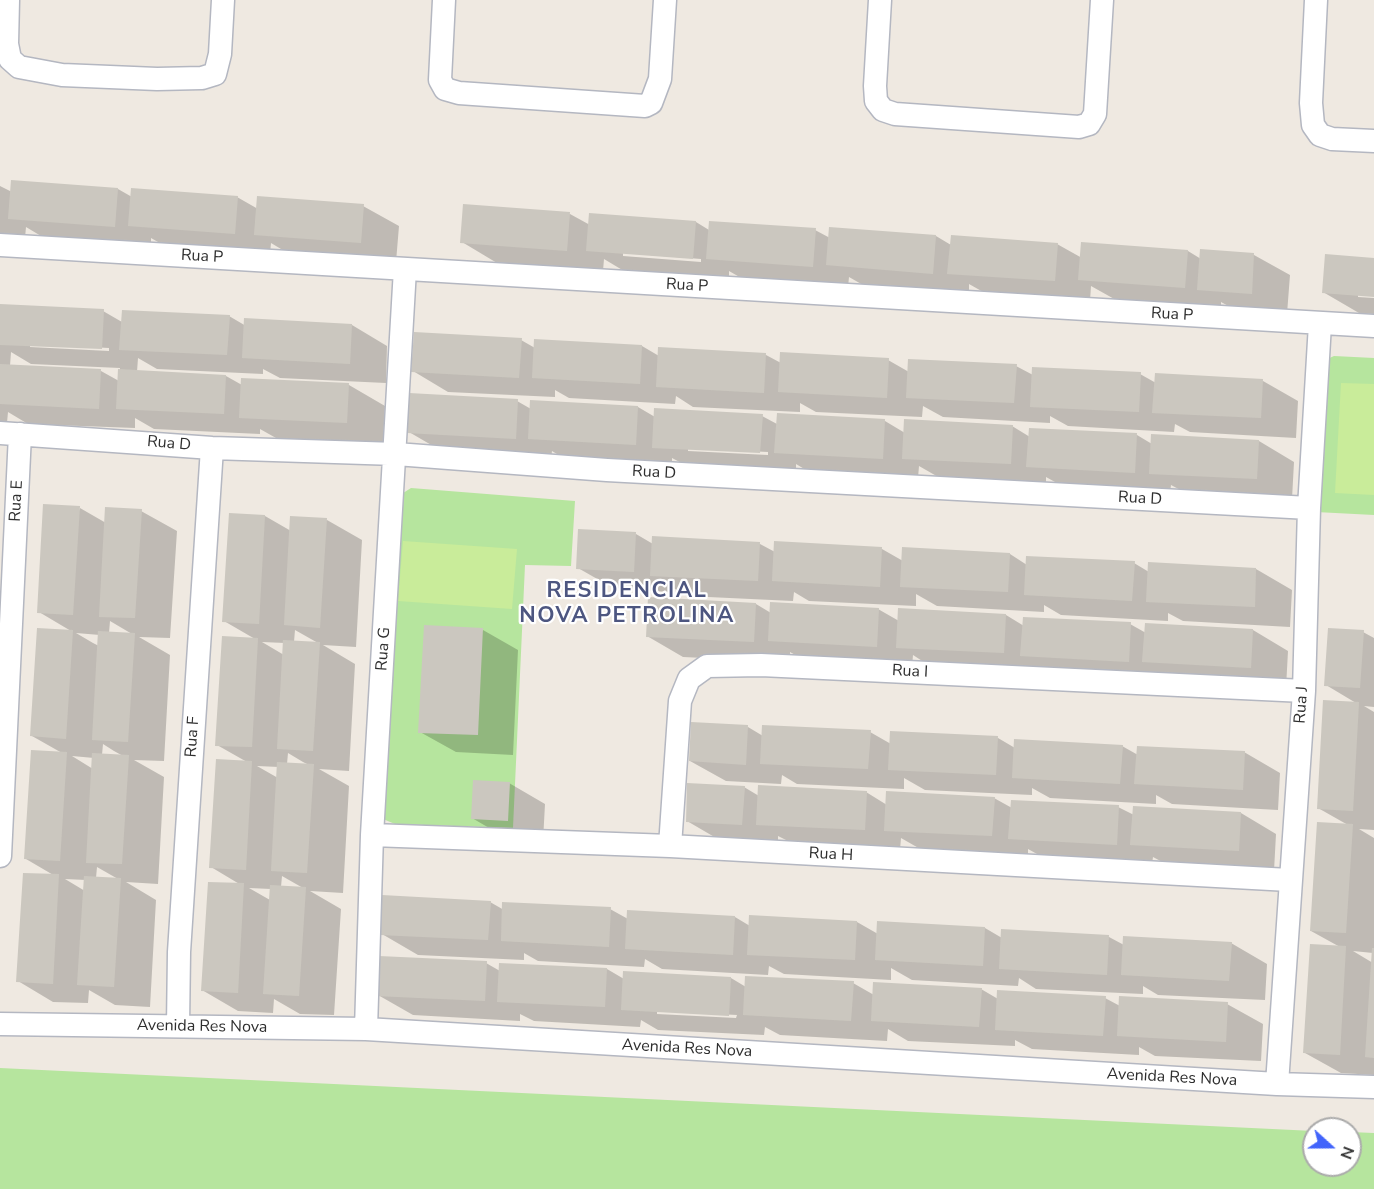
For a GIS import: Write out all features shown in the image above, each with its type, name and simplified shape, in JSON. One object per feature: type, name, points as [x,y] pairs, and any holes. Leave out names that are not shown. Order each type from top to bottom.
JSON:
[{"type":"street","points":[[8,0],[6,44],[10,59],[19,67],[62,75],[158,79],[202,78],[215,74],[220,54],[223,0]]},
{"type":"street","points":[[444,0],[440,80],[445,89],[459,93],[641,106],[651,103],[660,79],[665,0]]},
{"type":"street","points":[[880,0],[875,86],[876,101],[883,110],[895,114],[1079,127],[1089,124],[1095,114],[1102,0]]},
{"type":"street","points":[[1316,0],[1312,124],[1320,135],[1332,140],[1374,141]]},
{"type":"street","name":"Rua P","points":[[0,245],[1374,326]]},
{"type":"street","name":"Rua G","points":[[366,1029],[372,835],[405,269]]},
{"type":"street","name":"Rua J","points":[[1277,1084],[1289,880],[1304,691],[1309,508],[1320,324]]},
{"type":"street","name":"Rua D","points":[[10,433],[212,448],[396,454],[607,470],[1309,508]]},
{"type":"street","name":"Rua E","points":[[0,856],[10,433]]},
{"type":"street","name":"Rua F","points":[[178,1026],[179,952],[212,448]]},
{"type":"street","name":"Rua I","points":[[670,846],[680,701],[689,679],[707,666],[773,665],[1304,691]]},
{"type":"street","name":"Rua H","points":[[372,835],[670,846],[1289,880]]},
{"type":"street","name":"Avenida Res Nova","points":[[0,1024],[366,1029],[1277,1084],[1374,1087]]},
{"type":"green space","points":[[1334,356],[1374,358],[1374,515],[1316,512],[1325,360]]},
{"type":"green space","points":[[1341,383],[1374,384],[1374,495],[1335,493]]},
{"type":"green space","points":[[411,488],[575,501],[571,566],[525,565],[513,828],[395,824],[383,819],[400,495]]},
{"type":"green space","points":[[403,541],[517,549],[512,609],[398,601]]},
{"type":"green space","points":[[0,1068],[1302,1130],[1302,1177],[1362,1177],[1362,1132],[1374,1133],[1374,1189],[0,1189]]},
{"type":"building","points":[[11,180],[118,188],[115,227],[8,219]]},
{"type":"building","points":[[131,188],[238,196],[235,234],[128,226]]},
{"type":"building","points":[[257,196],[364,204],[361,243],[254,235]]},
{"type":"building","points":[[463,204],[570,212],[567,251],[460,243]]},
{"type":"building","points":[[589,213],[696,221],[693,259],[586,251]]},
{"type":"building","points":[[709,221],[816,228],[813,267],[706,259]]},
{"type":"building","points":[[829,227],[936,235],[933,274],[826,265]]},
{"type":"building","points":[[951,235],[1058,243],[1055,281],[947,274]]},
{"type":"building","points":[[1081,242],[1188,250],[1185,288],[1078,280]]},
{"type":"building","points":[[1200,249],[1254,253],[1252,294],[1197,290]]},
{"type":"building","points":[[1325,254],[1374,258],[1374,297],[1322,293]]},
{"type":"building","points":[[0,304],[104,309],[102,349],[0,345]]},
{"type":"building","points":[[122,310],[230,315],[227,355],[119,350]]},
{"type":"building","points":[[244,318],[352,324],[350,364],[242,358]]},
{"type":"building","points":[[414,332],[522,338],[519,378],[411,372]]},
{"type":"building","points":[[534,339],[642,345],[640,384],[532,378]]},
{"type":"building","points":[[658,347],[766,353],[764,393],[656,387]]},
{"type":"building","points":[[780,352],[889,358],[887,398],[778,392]]},
{"type":"building","points":[[908,359],[1017,364],[1014,403],[906,398]]},
{"type":"building","points":[[0,364],[101,369],[99,409],[0,404]]},
{"type":"building","points":[[1032,367],[1141,372],[1139,412],[1030,407]]},
{"type":"building","points":[[118,369],[226,375],[224,414],[116,409]]},
{"type":"building","points":[[1155,373],[1263,379],[1261,418],[1152,413]]},
{"type":"building","points":[[241,378],[349,383],[347,423],[239,418]]},
{"type":"building","points":[[409,393],[518,399],[516,439],[407,433]]},
{"type":"building","points":[[530,400],[638,406],[636,445],[528,439]]},
{"type":"building","points":[[654,408],[763,414],[760,453],[652,448]]},
{"type":"building","points":[[777,413],[885,419],[883,459],[774,453]]},
{"type":"building","points":[[904,419],[1013,425],[1011,464],[902,459]]},
{"type":"building","points":[[1029,428],[1137,433],[1135,473],[1026,467]]},
{"type":"building","points":[[1151,434],[1259,440],[1257,479],[1149,474]]},
{"type":"building","points":[[43,504],[80,506],[73,615],[37,613]]},
{"type":"building","points":[[105,507],[142,509],[135,618],[99,617]]},
{"type":"building","points":[[229,513],[265,515],[259,624],[222,622]]},
{"type":"building","points":[[290,516],[327,518],[320,628],[284,625]]},
{"type":"building","points":[[578,529],[636,532],[634,572],[576,569]]},
{"type":"building","points":[[652,536],[760,542],[758,581],[650,576]]},
{"type":"building","points":[[774,541],[882,547],[880,587],[772,581]]},
{"type":"building","points":[[902,547],[1010,553],[1008,592],[900,587]]},
{"type":"building","points":[[1026,556],[1135,561],[1132,601],[1024,595]]},
{"type":"building","points":[[1148,562],[1256,568],[1255,607],[1146,602]]},
{"type":"building","points":[[648,597],[756,603],[754,642],[646,637]]},
{"type":"building","points":[[770,602],[879,608],[877,647],[768,641]]},
{"type":"building","points":[[898,608],[1006,614],[1004,653],[896,648]]},
{"type":"building","points":[[1023,617],[1131,622],[1129,662],[1020,656]]},
{"type":"building","points":[[1145,623],[1253,629],[1251,668],[1142,662]]},
{"type":"building","points":[[424,625],[483,628],[478,735],[418,733]]},
{"type":"building","points":[[37,628],[73,630],[66,739],[30,736]]},
{"type":"building","points":[[1328,628],[1364,630],[1360,688],[1324,686]]},
{"type":"building","points":[[98,631],[135,633],[128,742],[92,740]]},
{"type":"building","points":[[222,636],[258,638],[252,747],[215,746]]},
{"type":"building","points":[[283,640],[320,642],[313,751],[277,749]]},
{"type":"building","points":[[1323,700],[1359,702],[1353,811],[1317,809]]},
{"type":"building","points":[[691,722],[748,725],[746,765],[689,761]]},
{"type":"building","points":[[762,725],[871,730],[868,769],[760,764]]},
{"type":"building","points":[[890,731],[998,736],[996,775],[888,770]]},
{"type":"building","points":[[1014,739],[1123,745],[1120,784],[1012,778]]},
{"type":"building","points":[[1137,746],[1245,751],[1243,790],[1134,784]]},
{"type":"building","points":[[31,750],[67,752],[60,861],[24,859]]},
{"type":"building","points":[[92,753],[129,755],[122,864],[86,863]]},
{"type":"building","points":[[216,759],[252,761],[246,870],[209,868]]},
{"type":"building","points":[[277,762],[314,764],[307,873],[271,871]]},
{"type":"building","points":[[473,780],[510,782],[508,821],[471,819]]},
{"type":"building","points":[[687,783],[745,786],[742,825],[686,822]]},
{"type":"building","points":[[758,785],[867,791],[865,830],[756,825]]},
{"type":"building","points":[[886,791],[995,797],[992,836],[884,831]]},
{"type":"building","points":[[1011,800],[1119,805],[1117,845],[1008,839]]},
{"type":"building","points":[[1133,806],[1241,812],[1239,851],[1130,845]]},
{"type":"building","points":[[1317,822],[1353,824],[1346,933],[1310,931]]},
{"type":"building","points":[[23,873],[59,874],[53,984],[16,982]]},
{"type":"building","points":[[84,876],[121,878],[114,987],[77,985]]},
{"type":"building","points":[[208,882],[244,883],[238,993],[201,991]]},
{"type":"building","points":[[270,885],[306,887],[299,996],[263,994]]},
{"type":"building","points":[[382,895],[491,901],[488,940],[380,935]]},
{"type":"building","points":[[502,902],[611,907],[609,947],[501,941]]},
{"type":"building","points":[[627,910],[735,916],[733,955],[625,949]]},
{"type":"building","points":[[749,915],[857,921],[855,960],[747,955]]},
{"type":"building","points":[[877,921],[985,927],[983,966],[875,960]]},
{"type":"building","points":[[1001,929],[1109,935],[1107,975],[999,969]]},
{"type":"building","points":[[1123,936],[1232,942],[1229,981],[1121,975]]},
{"type":"building","points":[[1310,944],[1346,946],[1340,1055],[1303,1053]]},
{"type":"building","points":[[1372,948],[1374,948],[1374,1058],[1365,1057]]},
{"type":"building","points":[[379,956],[487,961],[485,1001],[376,996]]},
{"type":"building","points":[[499,963],[607,968],[605,1007],[497,1002]]},
{"type":"building","points":[[623,971],[731,977],[729,1016],[621,1010]]},
{"type":"building","points":[[745,976],[854,981],[851,1021],[743,1015]]},
{"type":"building","points":[[873,982],[982,988],[979,1027],[871,1021]]},
{"type":"building","points":[[997,990],[1106,996],[1103,1036],[995,1030]]},
{"type":"building","points":[[1119,996],[1228,1002],[1226,1042],[1117,1036]]},
{"type":"district","name":"RESIDENCIAL NOVA PETROLINA","points":[[627,604]]}]
